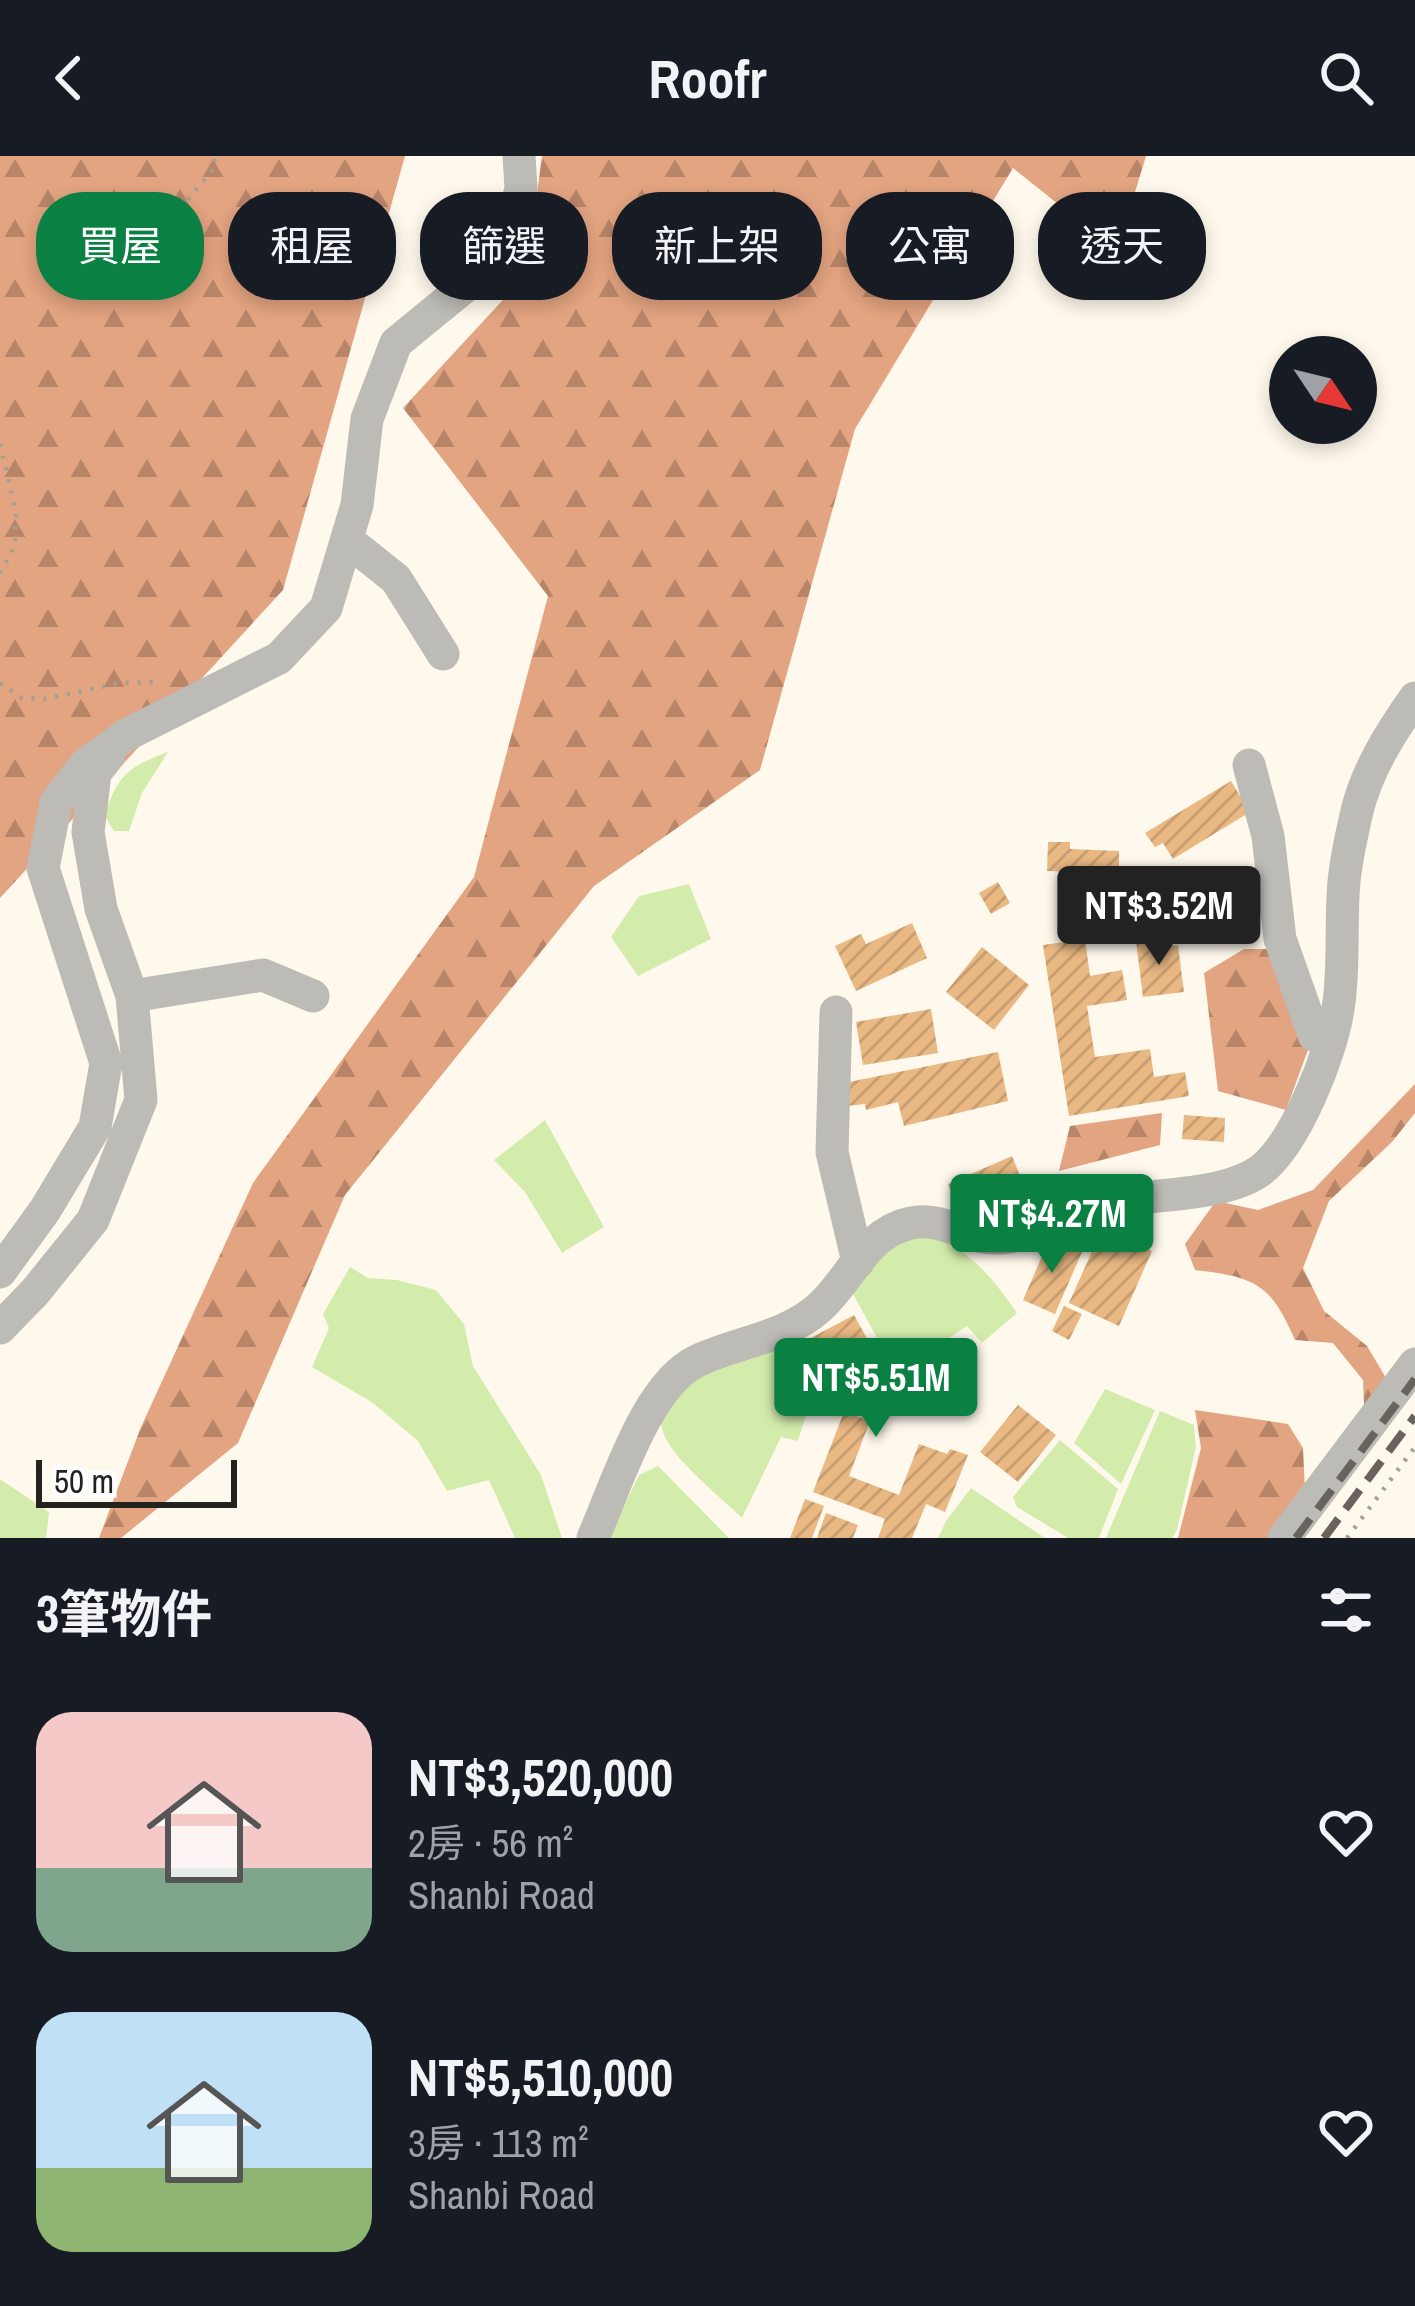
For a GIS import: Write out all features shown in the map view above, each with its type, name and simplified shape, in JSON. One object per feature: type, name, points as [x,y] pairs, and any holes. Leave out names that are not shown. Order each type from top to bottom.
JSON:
[{"type":"street","points":[[0,1271],[45,1210],[95,1127],[106,1063],[43,868],[56,802],[86,764],[126,735],[279,658],[326,608],[357,505],[368,419],[396,343],[506,253],[521,188],[519,156]]},
{"type":"street","points":[[347,540],[396,580],[443,654]]},
{"type":"street","points":[[592,1538],[654,1404],[672,1378],[694,1362],[805,1319],[823,1305],[874,1241],[892,1228],[916,1221],[997,1238],[1026,1233],[1103,1205],[1235,1184],[1260,1171],[1277,1154],[1294,1127],[1338,1010],[1344,878],[1358,806],[1382,748],[1415,698]]},
{"type":"street","points":[[0,1328],[93,1220],[141,1100],[132,997],[101,909],[88,832],[94,773],[126,735]]},
{"type":"street","points":[[1249,765],[1268,836],[1280,939],[1314,1035],[1329,1042]]},
{"type":"street","points":[[132,997],[263,975],[313,996]]},
{"type":"street","points":[[836,1012],[832,1152],[858,1262]]},
{"type":"street","points":[[1284,1538],[1415,1364]]},
{"type":"path","points":[[194,192],[215,166],[214,156]]},
{"type":"path","points":[[0,445],[16,512],[15,546],[0,573]]},
{"type":"path","points":[[0,683],[22,698],[44,699],[122,683],[169,682]]},
{"type":"path","points":[[1347,1538],[1415,1447]]},
{"type":"green space","points":[[0,156],[405,156],[395,192],[228,192],[228,300],[365,300],[283,590],[0,898]]},
{"type":"green space","points":[[542,156],[1146,156],[1135,192],[1043,192],[1013,168],[998,192],[846,192],[846,300],[933,300],[855,429],[760,770],[594,886],[345,1195],[238,1443],[121,1538],[99,1538],[141,1427],[253,1183],[474,877],[548,596],[403,408],[503,300],[588,300],[588,192],[537,192]]},
{"type":"green space","points":[[1244,949],[1267,949],[1309,1047],[1286,1110],[1218,1091],[1204,973]]},
{"type":"green space","points":[[1415,1084],[1415,1113],[1392,1142],[1329,1201],[1303,1268],[1324,1311],[1367,1346],[1392,1388],[1365,1427],[1363,1380],[1333,1343],[1295,1340],[1278,1307],[1259,1287],[1233,1276],[1195,1270],[1185,1244],[1216,1201],[1258,1210],[1313,1190]]},
{"type":"green space","points":[[1162,1113],[1160,1145],[1059,1171],[1070,1126]]},
{"type":"green space","points":[[1195,1410],[1288,1424],[1303,1448],[1306,1513],[1288,1538],[1178,1538],[1201,1448]]},
{"type":"shaded area","points":[[168,752],[142,793],[129,831],[114,831],[105,816],[119,782],[143,762]]},
{"type":"shaded area","points":[[689,884],[711,939],[638,976],[611,937],[639,896]]},
{"type":"shaded area","points":[[545,1120],[604,1227],[562,1253],[525,1192],[494,1160]]},
{"type":"shaded area","points":[[931,1233],[980,1267],[1017,1313],[982,1343],[967,1326],[896,1373],[852,1292],[867,1268],[893,1244]]},
{"type":"shaded area","points":[[350,1267],[368,1278],[436,1290],[464,1324],[473,1366],[541,1475],[562,1538],[515,1538],[489,1480],[447,1491],[418,1441],[373,1403],[312,1367],[329,1328],[323,1314]]},
{"type":"shaded area","points":[[797,1339],[826,1384],[813,1392],[798,1441],[781,1437],[742,1518],[679,1458],[665,1437],[661,1417],[668,1399],[684,1384],[731,1361]]},
{"type":"shaded area","points":[[1105,1389],[1155,1410],[1121,1484],[1074,1443]]},
{"type":"shaded area","points":[[1160,1411],[1194,1425],[1196,1447],[1177,1530],[1172,1538],[1106,1538]]},
{"type":"shaded area","points":[[1060,1440],[1118,1489],[1099,1538],[1068,1538],[1017,1507],[1013,1497]]},
{"type":"shaded area","points":[[658,1466],[729,1538],[608,1538],[639,1475]]},
{"type":"shaded area","points":[[0,1479],[49,1512],[46,1538],[0,1538]]},
{"type":"shaded area","points":[[971,1488],[1045,1538],[938,1538]]},
{"type":"building","points":[[1231,781],[1250,812],[1173,859],[1163,843],[1155,847],[1145,833]]},
{"type":"building","points":[[1048,842],[1070,842],[1070,849],[1119,851],[1119,874],[1047,871]]},
{"type":"building","points":[[1121,881],[1146,913],[1110,941],[1085,909]]},
{"type":"building","points":[[998,882],[1010,903],[991,914],[979,893]]},
{"type":"building","points":[[912,923],[927,958],[856,991],[835,946],[861,934],[866,944]]},
{"type":"building","points":[[1161,938],[1163,947],[1178,945],[1184,992],[1143,997],[1136,941]]},
{"type":"building","points":[[1085,939],[1090,976],[1122,970],[1127,1000],[1087,1006],[1095,1057],[1150,1049],[1154,1077],[1185,1072],[1189,1096],[1069,1116],[1043,945]]},
{"type":"building","points":[[982,947],[1029,985],[994,1030],[946,992]]},
{"type":"building","points":[[931,1009],[938,1053],[863,1065],[856,1022]]},
{"type":"building","points":[[998,1052],[1008,1101],[904,1126],[898,1102],[866,1110],[865,1104],[847,1106],[849,1082]]},
{"type":"building","points":[[1184,1115],[1225,1118],[1224,1142],[1182,1139]]},
{"type":"building","points":[[1012,1156],[1031,1203],[992,1220],[983,1199],[959,1210],[948,1184]]},
{"type":"building","points":[[1102,1229],[1152,1251],[1119,1326],[1069,1303]]},
{"type":"building","points":[[1050,1238],[1082,1252],[1055,1314],[1023,1300]]},
{"type":"building","points":[[1064,1306],[1082,1314],[1069,1340],[1052,1331]]},
{"type":"building","points":[[854,1315],[895,1389],[850,1414],[809,1339]]},
{"type":"building","points":[[1018,1405],[1056,1435],[1018,1482],[980,1452]]},
{"type":"building","points":[[844,1412],[870,1421],[849,1476],[899,1495],[919,1444],[947,1454],[950,1449],[968,1455],[945,1512],[926,1504],[912,1538],[878,1538],[885,1519],[813,1492]]},
{"type":"building","points":[[805,1499],[824,1506],[812,1538],[790,1538]]},
{"type":"building","points":[[826,1513],[858,1525],[853,1538],[817,1538]]},
{"type":"railway","points":[[1296,1538],[1415,1379]]},
{"type":"railway","points":[[1324,1538],[1415,1416]]}]
